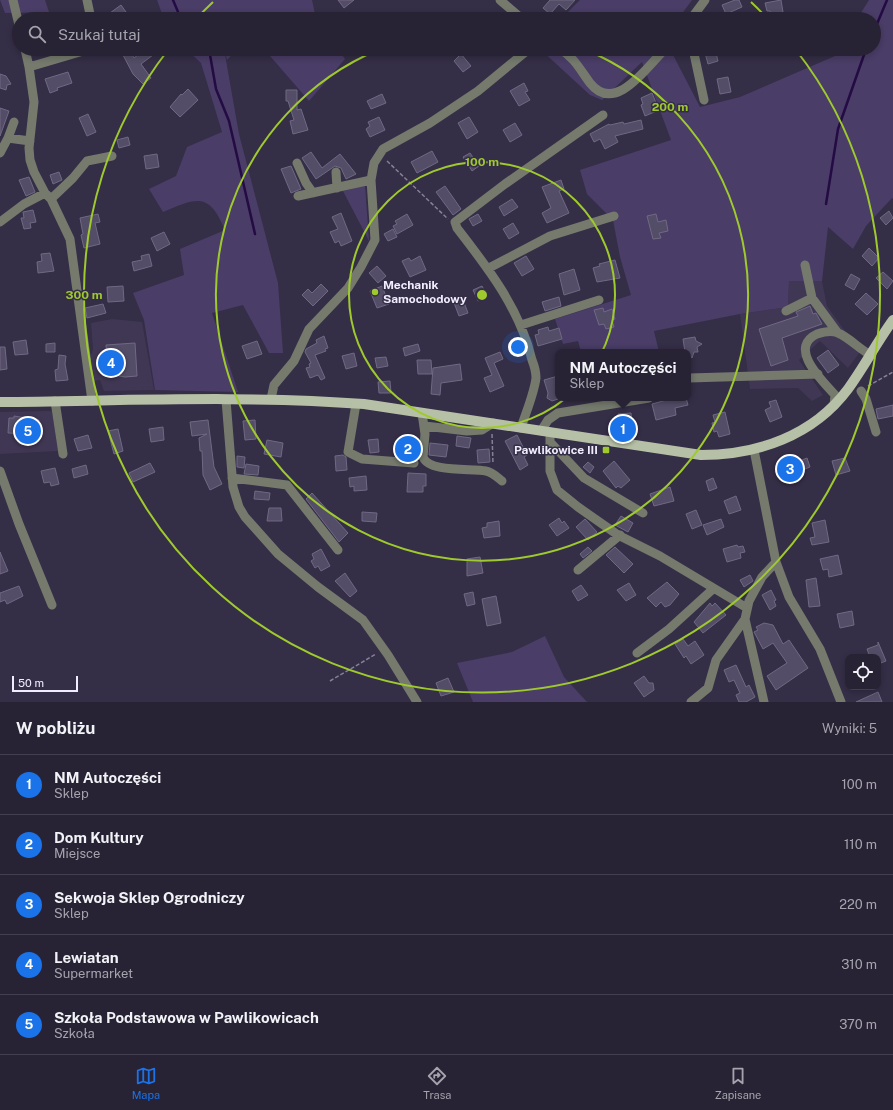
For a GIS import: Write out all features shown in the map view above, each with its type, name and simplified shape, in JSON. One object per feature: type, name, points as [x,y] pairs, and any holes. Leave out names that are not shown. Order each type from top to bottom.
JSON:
[{"type":"main road","points":[[0,402],[271,399],[356,404],[492,423],[521,428],[547,435],[720,455],[754,450],[789,438],[834,406],[847,390],[893,320]]},
{"type":"street","points":[[13,0],[16,12]]},
{"type":"street","points":[[87,0],[90,12]]},
{"type":"street","points":[[500,0],[514,12]]},
{"type":"street","points":[[696,12],[704,0]]},
{"type":"street","points":[[27,56],[34,102],[30,141],[30,160],[34,172],[70,239],[92,401]]},
{"type":"street","points":[[29,67],[66,56]]},
{"type":"street","points":[[271,399],[274,385],[294,361],[309,329],[348,288],[362,267],[375,240],[371,180],[374,163],[383,149],[430,123],[478,91],[520,56]]},
{"type":"street","points":[[570,56],[591,84],[600,92],[610,95],[627,88],[658,56]]},
{"type":"street","points":[[695,56],[704,100]]},
{"type":"street","points":[[521,428],[536,376],[521,325],[489,268],[451,221],[603,114]]},
{"type":"street","points":[[0,153],[14,122]]},
{"type":"street","points":[[8,138],[30,141]]},
{"type":"street","points":[[0,222],[24,204],[48,196],[73,178],[87,161],[112,156]]},
{"type":"street","points":[[297,162],[313,193]]},
{"type":"street","points":[[336,172],[337,188]]},
{"type":"street","points":[[298,196],[371,180]]},
{"type":"street","points":[[489,268],[550,236],[614,216]]},
{"type":"street","points":[[805,265],[812,298],[837,332],[871,355]]},
{"type":"street","points":[[786,311],[812,298]]},
{"type":"street","points":[[521,325],[599,300]]},
{"type":"street","points":[[834,406],[835,395],[806,360],[806,346],[811,337],[823,332],[837,332]]},
{"type":"street","points":[[691,378],[818,374]]},
{"type":"street","points":[[861,391],[866,399],[876,432]]},
{"type":"street","points":[[226,400],[232,478],[239,507],[245,517],[278,554],[318,587],[364,620],[417,702]]},
{"type":"street","points":[[55,401],[62,454]]},
{"type":"street","points":[[631,401],[558,413],[548,420],[547,435],[550,471],[557,490],[578,507],[620,535],[660,556],[747,608]]},
{"type":"street","points":[[356,404],[348,452],[362,459],[414,463]]},
{"type":"street","points":[[422,413],[424,426],[424,460],[450,469],[486,471],[502,481]]},
{"type":"street","points":[[424,426],[466,431],[482,430],[492,423]]},
{"type":"street","points":[[547,435],[584,478],[643,513]]},
{"type":"street","points":[[754,450],[776,562],[789,597],[820,649],[841,702]]},
{"type":"street","points":[[0,471],[19,524],[52,605]]},
{"type":"street","points":[[232,478],[287,485],[338,550]]},
{"type":"street","points":[[578,570],[620,535]]},
{"type":"street","points":[[764,702],[745,619],[747,608],[762,577],[776,562]]},
{"type":"street","points":[[637,653],[669,629],[713,589]]},
{"type":"street","points":[[691,702],[708,688],[716,660],[745,619]]},
{"type":"path","points":[[379,155],[451,221]]},
{"type":"path","points":[[861,391],[893,372]]},
{"type":"path","points":[[492,423],[491,442],[493,474]]},
{"type":"path","points":[[330,681],[384,649]]},
{"type":"shaded area","points":[[0,0],[45,0],[49,12],[12,12],[5,13]]},
{"type":"shaded area","points":[[157,0],[312,0],[315,12],[161,12]]},
{"type":"shaded area","points":[[580,0],[692,0],[683,12],[568,12]]},
{"type":"shaded area","points":[[869,0],[893,0],[893,199],[892,198],[866,226],[853,249],[828,227],[822,281],[789,281],[788,307],[740,314],[654,331],[658,349],[580,349],[578,341],[563,344],[555,319],[631,295],[620,257],[613,220],[587,194],[580,170],[671,140],[642,62],[643,61],[602,100],[590,95],[548,56],[674,56],[700,107],[740,97],[835,56],[881,56],[881,12],[861,12]]},
{"type":"shaded area","points":[[194,56],[225,56],[239,134],[278,283],[283,353],[269,353],[243,305],[212,313],[238,392],[155,390],[144,320],[133,293],[184,275],[180,249],[225,230],[219,217],[207,203],[193,201],[184,203],[163,212],[149,189],[176,176],[187,147],[222,132],[201,63]]},
{"type":"shaded area","points":[[270,56],[343,56],[345,59],[309,101]]},
{"type":"shaded area","points":[[365,185],[369,241],[343,191]]},
{"type":"shaded area","points":[[789,281],[822,281],[827,306],[860,352],[848,368],[820,341],[799,360],[823,395],[812,401],[798,388],[750,389],[740,314],[788,307]]},
{"type":"shaded area","points":[[112,319],[142,322],[154,390],[104,391],[100,380],[92,381],[91,356],[93,349],[91,323]]},
{"type":"shaded area","points":[[52,411],[58,451],[0,454],[0,412]]},
{"type":"shaded area","points":[[545,636],[564,677],[587,702],[473,702],[457,663],[512,652]]},
{"type":"building","points":[[338,0],[354,0],[344,8]]},
{"type":"building","points":[[550,0],[575,0],[566,10],[559,4],[552,12],[548,12],[543,8]]},
{"type":"building","points":[[739,0],[742,7],[731,12],[725,12],[722,5]]},
{"type":"building","points":[[781,0],[783,12],[767,11],[765,3]]},
{"type":"building","points":[[121,5],[126,12],[111,12]]},
{"type":"building","points":[[124,56],[133,56],[134,58],[136,56],[152,56],[141,64],[151,78],[143,84],[133,74]]},
{"type":"building","points":[[459,56],[463,56],[471,66],[463,72],[454,61]]},
{"type":"building","points":[[706,56],[717,56],[718,61],[708,64]]},
{"type":"building","points":[[68,72],[72,83],[57,88],[58,90],[50,93],[45,79]]},
{"type":"building","points":[[0,74],[6,76],[11,84],[7,85],[6,90],[0,88]]},
{"type":"building","points":[[728,77],[731,92],[720,94],[717,79]]},
{"type":"building","points":[[524,83],[528,91],[525,92],[530,100],[519,106],[510,91]]},
{"type":"building","points":[[188,89],[198,100],[180,117],[170,107],[181,94],[182,95]]},
{"type":"building","points":[[286,90],[297,90],[297,110],[301,109],[308,130],[293,134],[290,121],[294,120],[288,101],[286,101]]},
{"type":"building","points":[[652,93],[659,110],[645,116],[641,105],[643,104],[641,98]]},
{"type":"building","points":[[382,94],[386,103],[371,109],[367,101]]},
{"type":"building","points":[[0,108],[9,111],[0,136]]},
{"type":"building","points":[[88,114],[96,132],[87,136],[79,118]]},
{"type":"building","points":[[379,117],[385,130],[370,137],[366,129],[370,126],[368,122]]},
{"type":"building","points":[[469,117],[478,132],[467,139],[458,123]]},
{"type":"building","points":[[641,120],[643,129],[615,136],[618,142],[605,149],[600,139],[594,142],[590,134],[609,124],[623,122],[624,124]]},
{"type":"building","points":[[515,123],[522,135],[510,142],[503,130]]},
{"type":"building","points":[[128,137],[130,145],[119,148],[117,140]]},
{"type":"building","points":[[432,151],[438,162],[417,173],[411,162]]},
{"type":"building","points":[[311,152],[322,168],[340,154],[356,174],[346,179],[341,168],[335,166],[316,179],[302,158]]},
{"type":"building","points":[[470,153],[479,166],[472,171],[463,157]]},
{"type":"building","points":[[157,154],[159,167],[146,169],[144,156]]},
{"type":"building","points":[[291,166],[301,189],[291,193],[281,169]]},
{"type":"building","points":[[59,172],[62,180],[53,184],[50,175]]},
{"type":"building","points":[[29,177],[35,192],[26,196],[19,180]]},
{"type":"building","points":[[561,180],[564,189],[559,191],[569,213],[547,223],[542,213],[551,208],[542,187]]},
{"type":"building","points":[[445,186],[461,209],[453,215],[436,192]]},
{"type":"building","points":[[512,199],[518,207],[504,216],[499,207]]},
{"type":"building","points":[[33,210],[36,222],[30,223],[31,228],[24,229],[21,218],[24,218],[23,212]]},
{"type":"building","points":[[889,211],[893,218],[886,225],[880,218]]},
{"type":"building","points":[[341,213],[352,241],[341,246],[339,241],[335,243],[330,232],[338,229],[332,217]]},
{"type":"building","points":[[98,214],[100,222],[95,223],[100,244],[84,248],[81,235],[83,234],[80,218]]},
{"type":"building","points":[[407,214],[413,225],[397,234],[393,226],[397,224],[395,221]]},
{"type":"building","points":[[478,214],[482,221],[473,226],[469,219]]},
{"type":"building","points":[[656,214],[658,222],[666,220],[668,231],[659,233],[661,238],[653,239],[647,216]]},
{"type":"building","points":[[513,223],[519,233],[509,239],[503,229]]},
{"type":"building","points":[[393,229],[397,237],[388,241],[384,234]]},
{"type":"building","points":[[164,232],[170,244],[157,251],[151,238]]},
{"type":"building","points":[[869,248],[879,258],[872,266],[862,256]]},
{"type":"building","points":[[50,253],[54,271],[38,273],[37,262],[42,261],[41,254]]},
{"type":"building","points":[[149,254],[152,266],[134,271],[132,262],[142,260],[141,256]]},
{"type":"building","points":[[420,256],[426,270],[410,277],[402,261],[409,258],[411,261]]},
{"type":"building","points":[[526,256],[534,269],[522,276],[514,263]]},
{"type":"building","points":[[615,260],[620,278],[597,282],[593,268],[600,266],[599,264]]},
{"type":"building","points":[[377,266],[386,276],[378,283],[369,273]]},
{"type":"building","points":[[574,269],[580,290],[564,295],[559,274]]},
{"type":"building","points":[[883,272],[893,281],[887,289],[876,278]]},
{"type":"building","points":[[851,274],[860,279],[854,290],[845,285]]},
{"type":"building","points":[[321,284],[328,291],[313,306],[302,295],[308,289],[312,293]]},
{"type":"building","points":[[123,286],[124,301],[108,302],[107,287]]},
{"type":"building","points":[[382,286],[389,304],[377,308],[370,291]]},
{"type":"building","points":[[482,286],[487,296],[478,301],[473,290]]},
{"type":"building","points":[[866,293],[878,304],[867,315],[855,304]]},
{"type":"building","points":[[462,297],[468,313],[459,316],[453,300]]},
{"type":"building","points":[[559,297],[561,306],[545,311],[542,302]]},
{"type":"building","points":[[103,304],[106,313],[87,318],[85,308]]},
{"type":"building","points":[[810,306],[813,314],[816,313],[822,324],[782,338],[788,360],[771,366],[759,329],[798,316],[796,312]]},
{"type":"building","points":[[603,308],[604,312],[612,309],[615,319],[612,320],[614,327],[606,329],[604,324],[599,325],[594,310]]},
{"type":"building","points":[[548,327],[549,331],[559,328],[562,339],[538,346],[535,335],[539,334],[538,330]]},
{"type":"building","points":[[324,336],[328,348],[325,349],[326,351],[315,355],[325,378],[321,380],[318,375],[310,378],[306,368],[310,367],[309,364],[311,363],[305,352],[306,349],[317,343],[316,340]]},
{"type":"building","points":[[695,337],[696,341],[702,344],[697,347],[698,352],[694,352],[692,358],[691,349],[685,349],[683,339]]},
{"type":"building","points":[[26,340],[28,354],[15,355],[13,342]]},
{"type":"building","points":[[257,341],[262,354],[247,359],[242,346]]},
{"type":"building","points":[[55,343],[55,352],[46,352],[46,344]]},
{"type":"building","points":[[135,343],[137,376],[125,377],[108,374],[106,345]]},
{"type":"building","points":[[418,344],[420,351],[405,356],[403,348]]},
{"type":"building","points":[[0,347],[5,347],[7,369],[0,370]]},
{"type":"building","points":[[828,350],[839,365],[828,373],[817,358]]},
{"type":"building","points":[[500,352],[503,359],[494,363],[504,386],[490,392],[484,378],[492,375],[485,358]]},
{"type":"building","points":[[354,353],[357,366],[346,369],[342,356]]},
{"type":"building","points":[[59,355],[66,356],[65,364],[68,380],[56,381],[55,370],[58,369]]},
{"type":"building","points":[[386,357],[388,366],[377,368],[375,358]]},
{"type":"building","points":[[417,360],[431,360],[432,374],[418,374]]},
{"type":"building","points":[[460,364],[462,380],[441,383],[440,395],[431,394],[433,368]]},
{"type":"building","points":[[555,377],[555,400],[552,401],[547,398],[548,393],[544,380]]},
{"type":"building","points":[[390,381],[391,393],[379,393],[378,382]]},
{"type":"building","points":[[776,400],[782,417],[770,422],[765,410],[771,407],[769,402]]},
{"type":"building","points":[[663,401],[687,401],[688,405],[675,408],[676,415],[656,420],[652,404]]},
{"type":"building","points":[[893,405],[893,416],[878,419],[876,409]]},
{"type":"building","points":[[725,412],[730,434],[719,437],[717,431],[714,432],[712,423],[715,422],[713,415]]},
{"type":"building","points":[[631,413],[633,432],[620,433],[618,414]]},
{"type":"building","points":[[14,416],[39,420],[38,432],[36,432],[36,434],[8,433],[9,418],[14,418]]},
{"type":"building","points":[[208,420],[214,467],[222,484],[210,490],[203,475],[202,451],[200,451],[199,438],[207,434],[192,436],[190,422]]},
{"type":"building","points":[[255,420],[256,439],[245,440],[243,421]]},
{"type":"building","points":[[163,427],[164,440],[151,442],[149,429]]},
{"type":"building","points":[[118,429],[123,451],[114,454],[108,431]]},
{"type":"building","points":[[88,435],[92,448],[78,451],[74,439]]},
{"type":"building","points":[[517,435],[527,455],[524,457],[528,465],[520,470],[505,441]]},
{"type":"building","points":[[457,436],[471,438],[469,448],[456,446]]},
{"type":"building","points":[[378,439],[379,452],[370,453],[368,440]]},
{"type":"building","points":[[267,440],[283,443],[281,457],[264,454]]},
{"type":"building","points":[[398,441],[418,442],[417,457],[397,455]]},
{"type":"building","points":[[430,443],[448,445],[446,457],[429,455]]},
{"type":"building","points":[[489,449],[490,462],[478,463],[477,450]]},
{"type":"building","points":[[343,455],[346,457],[347,470],[336,471],[335,456]]},
{"type":"building","points":[[237,456],[245,457],[244,468],[237,467]]},
{"type":"building","points":[[807,458],[810,467],[800,471],[797,462]]},
{"type":"building","points":[[845,458],[850,471],[836,475],[832,461]]},
{"type":"building","points":[[614,461],[630,480],[621,488],[618,486],[616,488],[603,471]]},
{"type":"building","points":[[588,462],[594,467],[590,473],[583,467]]},
{"type":"building","points":[[150,463],[155,472],[133,482],[129,473]]},
{"type":"building","points":[[246,464],[259,466],[258,475],[244,474]]},
{"type":"building","points":[[86,465],[88,474],[74,478],[72,469]]},
{"type":"building","points":[[55,468],[59,484],[51,486],[50,482],[44,483],[41,471]]},
{"type":"building","points":[[408,473],[426,474],[426,486],[423,486],[423,492],[407,492]]},
{"type":"building","points":[[366,476],[367,490],[354,491],[354,486],[350,487],[349,478]]},
{"type":"building","points":[[713,478],[717,488],[709,491],[706,481]]},
{"type":"building","points":[[670,487],[674,501],[654,506],[650,494]]},
{"type":"building","points":[[255,491],[270,493],[269,500],[254,499]]},
{"type":"building","points":[[312,493],[348,533],[339,542],[306,499]]},
{"type":"building","points":[[736,496],[741,510],[729,514],[724,501]]},
{"type":"building","points":[[269,508],[281,508],[282,521],[267,521]]},
{"type":"building","points":[[696,510],[702,525],[692,529],[686,514]]},
{"type":"building","points":[[362,512],[377,513],[376,522],[362,521]]},
{"type":"building","points":[[621,516],[633,523],[628,532],[615,525]]},
{"type":"building","points":[[559,518],[562,523],[564,521],[569,528],[557,536],[549,525]]},
{"type":"building","points":[[585,519],[597,532],[588,540],[576,527]]},
{"type":"building","points":[[721,519],[724,527],[707,535],[703,525]]},
{"type":"building","points":[[825,520],[829,542],[812,545],[810,538],[815,537],[812,523]]},
{"type":"building","points":[[499,521],[500,536],[484,538],[482,528],[487,527],[487,523]]},
{"type":"building","points":[[737,545],[738,547],[743,546],[745,552],[740,553],[741,558],[727,562],[723,549]]},
{"type":"building","points":[[588,547],[592,551],[583,558],[580,554]]},
{"type":"building","points":[[615,547],[633,564],[624,573],[606,555]]},
{"type":"building","points":[[321,549],[330,566],[321,571],[318,566],[315,568],[311,561],[314,559],[312,554]]},
{"type":"building","points":[[0,552],[8,571],[0,574]]},
{"type":"building","points":[[838,555],[842,574],[829,577],[828,569],[823,570],[820,559]]},
{"type":"building","points":[[480,557],[483,573],[467,576],[467,559]]},
{"type":"building","points":[[345,573],[357,591],[350,597],[335,581]]},
{"type":"building","points":[[750,575],[753,581],[744,587],[740,580]]},
{"type":"building","points":[[816,578],[820,606],[809,607],[806,580]]},
{"type":"building","points":[[667,582],[679,594],[670,605],[665,607],[661,602],[656,607],[647,598]]},
{"type":"building","points":[[629,583],[636,595],[626,601],[617,590]]},
{"type":"building","points":[[581,585],[588,595],[578,601],[572,591]]},
{"type":"building","points":[[19,586],[23,596],[7,604],[5,600],[0,602],[0,593]]},
{"type":"building","points":[[771,590],[776,600],[774,601],[776,606],[770,610],[762,595]]},
{"type":"building","points":[[473,592],[475,604],[467,606],[464,594]]},
{"type":"building","points":[[496,596],[501,623],[487,626],[482,599]]},
{"type":"building","points":[[710,603],[712,606],[715,603],[726,615],[703,633],[694,622]]},
{"type":"building","points":[[852,611],[854,625],[840,628],[837,614]]},
{"type":"building","points":[[764,623],[773,625],[783,644],[789,640],[808,668],[776,690],[767,676],[787,663],[773,643],[763,649],[754,632],[758,630],[756,627]]},
{"type":"building","points":[[683,639],[688,646],[695,641],[704,655],[691,664],[686,656],[684,658],[675,644]]},
{"type":"building","points":[[878,642],[886,661],[881,663],[881,654],[869,654],[867,649],[878,645]]},
{"type":"building","points":[[736,665],[746,687],[749,685],[755,697],[746,702],[739,702],[736,695],[740,693],[734,680],[729,682],[724,670]]},
{"type":"building","points":[[644,676],[649,683],[653,683],[654,690],[644,697],[634,683]]},
{"type":"building","points":[[448,678],[454,692],[441,696],[436,683]]},
{"type":"building","points":[[878,692],[882,702],[856,702]]},
{"type":"waterway","points":[[173,0],[178,12]]},
{"type":"waterway","points":[[881,14],[887,0]]},
{"type":"waterway","points":[[210,56],[216,89],[229,121],[255,234]]},
{"type":"waterway","points":[[826,204],[838,129],[864,56]]},
{"type":"place","name":"Mechanik Samochodowy","points":[[375,292]]},
{"type":"place","name":"Lewiatan","points":[[111,363]]},
{"type":"place","name":"NM Autoczęści","points":[[623,429]]},
{"type":"place","name":"Szkoła Podstawowa w Pawlikowicach","points":[[28,431]]},
{"type":"place","name":"Dom Kultury","points":[[408,449]]},
{"type":"place","name":"Pawlikowice III","points":[[606,450]]},
{"type":"place","name":"Sekwoja Sklep Ogrodniczy","points":[[790,469]]}]
